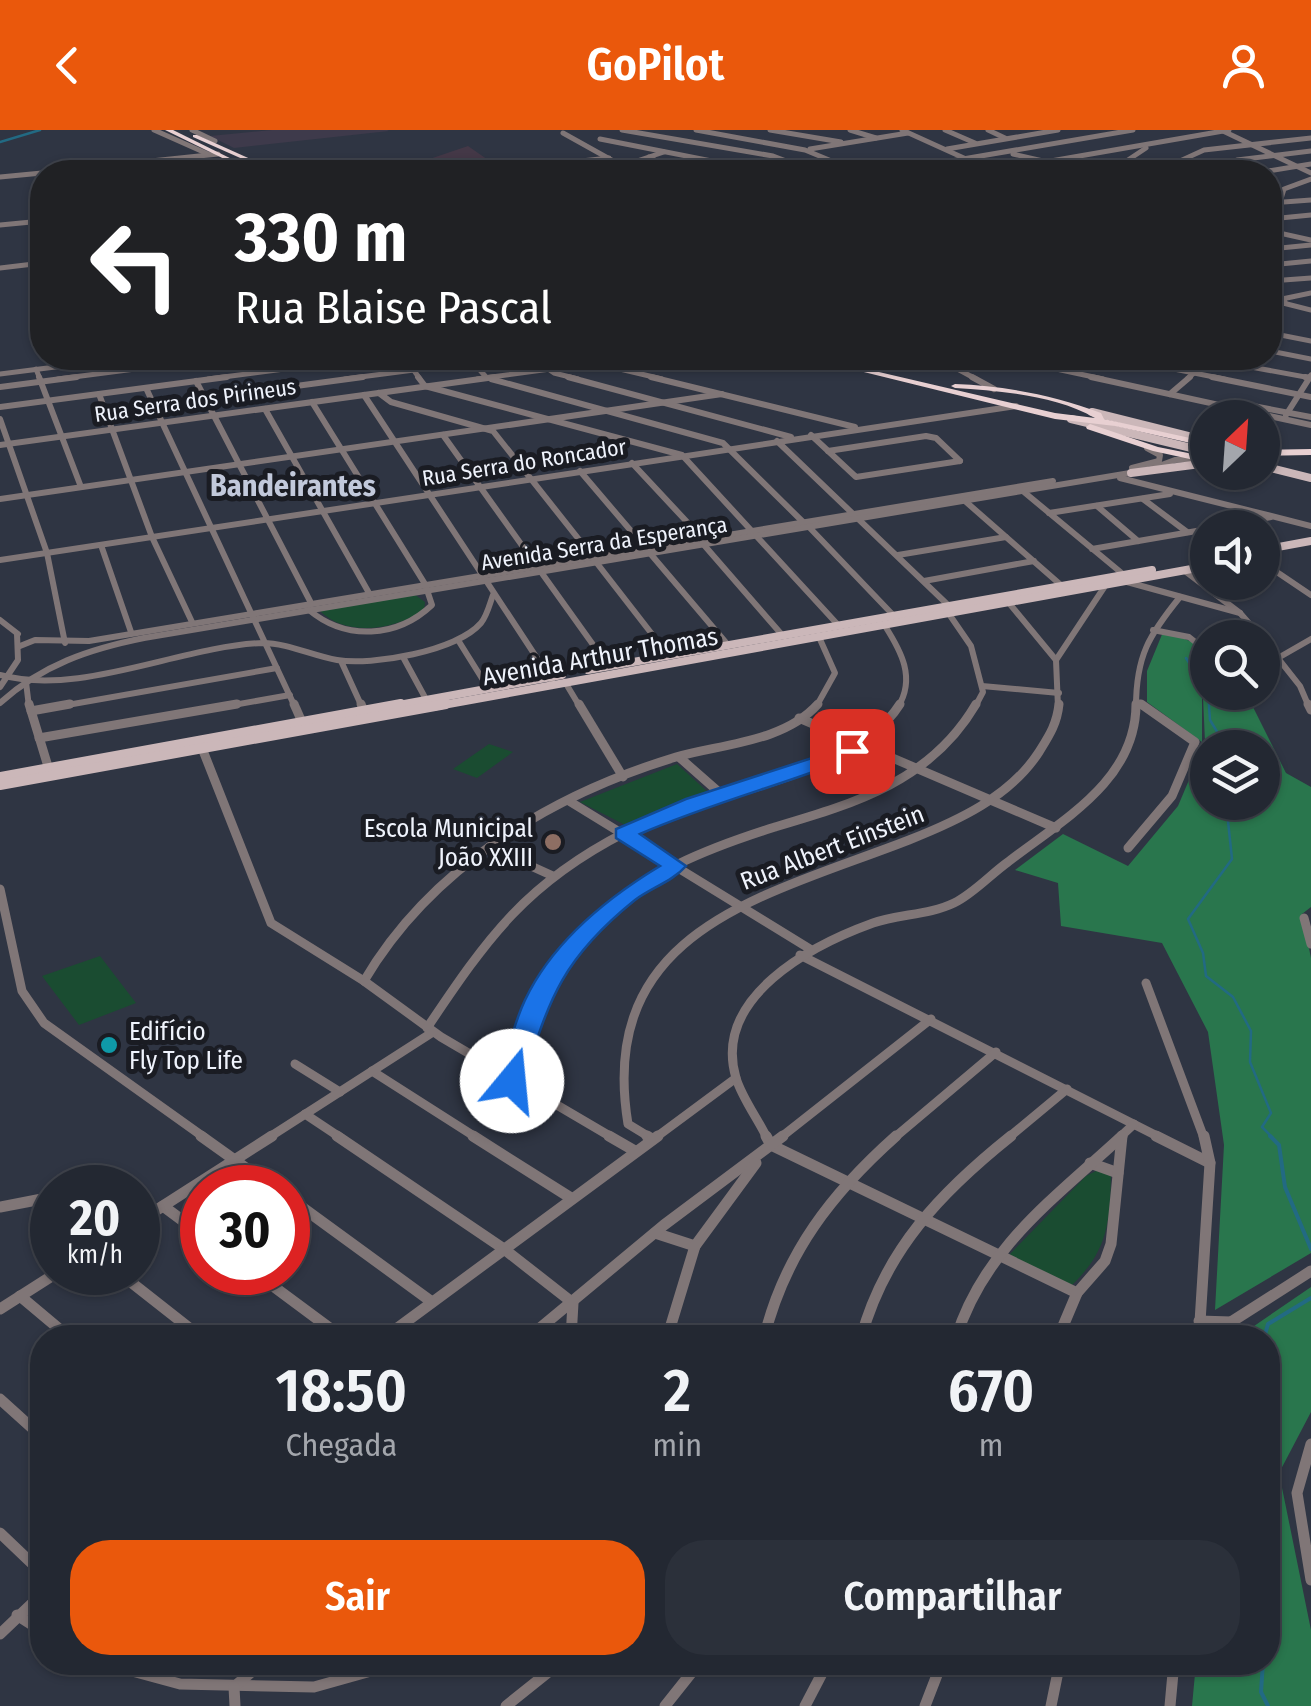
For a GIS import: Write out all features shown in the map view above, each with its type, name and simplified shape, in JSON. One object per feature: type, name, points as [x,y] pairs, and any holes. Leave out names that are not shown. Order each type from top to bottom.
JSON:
[{"type":"highway","points":[[168,130],[228,160]]},
{"type":"highway","points":[[181,130],[214,142],[240,160]]},
{"type":"highway","points":[[192,133],[243,160]]},
{"type":"highway","points":[[865,370],[1190,443]]},
{"type":"highway","points":[[884,370],[953,386],[1190,457]]},
{"type":"highway","points":[[953,386],[972,384],[992,398],[1089,412],[1101,421]]},
{"type":"highway","points":[[1055,416],[1101,421]]},
{"type":"highway","points":[[1280,462],[1311,455]]},
{"type":"main road","points":[[1089,412],[1190,442]]},
{"type":"main road","points":[[1055,416],[1190,443]]},
{"type":"main road","points":[[1127,474],[1190,465]]},
{"type":"main road","points":[[1280,466],[1300,470]]},
{"type":"main road","points":[[1280,466],[1311,475]]},
{"type":"main road","points":[[1280,467],[1311,475]]},
{"type":"main road","points":[[1280,552],[1311,544]]},
{"type":"main road","name":"Avenida Arthur Thomas","points":[[973,605],[1009,603],[1190,566]]},
{"type":"main road","name":"Avenida Arthur Thomas","points":[[1125,578],[1141,579],[1162,571],[1190,569]]},
{"type":"main road","name":"Avenida Arthur Thomas","points":[[201,744],[364,711],[428,704],[488,688],[565,682],[782,636],[839,626],[885,626],[1062,586],[1107,582]]},
{"type":"main road","points":[[1086,589],[1099,596]]},
{"type":"main road","name":"Avenida Arthur Thomas","points":[[0,785],[49,772],[551,681],[609,667],[728,646],[819,637],[894,616],[949,610]]},
{"type":"main road","name":"Avenida Arthur Thomas","points":[[0,777],[49,772]]},
{"type":"street","points":[[154,130],[214,154]]},
{"type":"street","points":[[562,132],[572,130]]},
{"type":"street","points":[[586,145],[622,130],[784,160]]},
{"type":"street","points":[[696,130],[805,150],[829,160]]},
{"type":"street","points":[[770,130],[848,143]]},
{"type":"street","points":[[850,130],[878,138]]},
{"type":"street","points":[[902,130],[970,160]]},
{"type":"street","points":[[945,130],[977,144]]},
{"type":"street","points":[[988,130],[1008,139]]},
{"type":"street","points":[[1030,130],[1038,133]]},
{"type":"street","points":[[944,149],[1058,130]]},
{"type":"street","points":[[1070,130],[1088,138]]},
{"type":"street","points":[[960,160],[1133,130]]},
{"type":"street","points":[[1058,160],[1224,130],[1311,176]]},
{"type":"street","points":[[562,132],[609,158]]},
{"type":"street","points":[[562,132],[598,159]]},
{"type":"street","points":[[805,150],[911,132]]},
{"type":"street","points":[[1178,160],[1247,142],[1311,138]]},
{"type":"street","points":[[600,140],[712,160]]},
{"type":"street","points":[[1128,160],[1148,146]]},
{"type":"street","points":[[641,160],[666,151]]},
{"type":"street","points":[[1246,160],[1270,153],[1311,151]]},
{"type":"street","points":[[1005,152],[1037,160]]},
{"type":"street","points":[[160,160],[214,154]]},
{"type":"street","points":[[648,157],[654,160]]},
{"type":"street","points":[[698,157],[702,160]]},
{"type":"street","points":[[589,160],[609,158]]},
{"type":"street","points":[[1282,168],[1311,164]]},
{"type":"street","points":[[0,178],[30,175]]},
{"type":"street","points":[[1282,196],[1284,189],[1311,176]]},
{"type":"street","points":[[1282,202],[1311,200]]},
{"type":"street","points":[[1282,218],[1311,215]]},
{"type":"street","points":[[1285,218],[1311,224]]},
{"type":"street","points":[[0,226],[30,222]]},
{"type":"street","points":[[1282,234],[1311,243]]},
{"type":"street","points":[[1282,247],[1311,243]]},
{"type":"street","points":[[1282,263],[1311,261]]},
{"type":"street","points":[[0,268],[30,264]]},
{"type":"street","points":[[1282,281],[1311,278]]},
{"type":"street","points":[[1282,300],[1311,294]]},
{"type":"street","points":[[1282,303],[1311,310]]},
{"type":"street","points":[[1282,335],[1311,341]]},
{"type":"street","points":[[1282,354],[1311,359]]},
{"type":"street","points":[[0,374],[30,370]]},
{"type":"street","points":[[36,370],[82,487]]},
{"type":"street","points":[[0,387],[133,370]]},
{"type":"street","points":[[227,370],[230,376]]},
{"type":"street","points":[[0,407],[278,370]]},
{"type":"street","points":[[196,381],[309,605],[336,627],[382,630],[403,626],[432,605],[426,587],[344,449],[287,370]]},
{"type":"street","points":[[296,386],[414,370],[426,386],[682,456],[839,626]]},
{"type":"street","points":[[480,370],[487,378],[731,448],[894,616]]},
{"type":"street","points":[[544,370],[794,438]]},
{"type":"street","name":"Rua Serra dos Pirineus","points":[[0,445],[544,370]]},
{"type":"street","points":[[624,370],[861,429]]},
{"type":"street","points":[[953,370],[972,384]]},
{"type":"street","points":[[1065,370],[1285,416],[1311,425]]},
{"type":"street","points":[[1082,370],[1172,392]]},
{"type":"street","points":[[1174,370],[1311,397]]},
{"type":"street","points":[[1172,392],[1197,370]]},
{"type":"street","points":[[1272,370],[1310,377],[1285,416]]},
{"type":"street","points":[[146,388],[302,722]]},
{"type":"street","points":[[379,393],[386,400]]},
{"type":"street","points":[[99,394],[152,537],[192,622]]},
{"type":"street","points":[[0,499],[722,394]]},
{"type":"street","points":[[364,395],[551,681]]},
{"type":"street","name":"Rua Serra do Roncador","points":[[0,560],[861,429],[992,398]]},
{"type":"street","points":[[370,404],[386,400],[489,428],[670,656]]},
{"type":"street","points":[[265,408],[370,592]]},
{"type":"street","points":[[1285,416],[1310,416]]},
{"type":"street","points":[[0,420],[46,553],[66,643]]},
{"type":"street","points":[[443,435],[609,667]]},
{"type":"street","points":[[811,435],[828,451],[856,477],[960,461],[936,438],[926,436],[828,451]]},
{"type":"street","points":[[512,1081],[536,1001],[558,964],[627,895],[675,866],[738,839],[837,811],[922,771],[971,718],[982,686],[971,646],[949,610],[898,555],[777,441]]},
{"type":"street","name":"Avenida Serra da Esperança","points":[[9,631],[34,640],[91,644],[962,499],[1160,461],[1158,454],[1140,444]]},
{"type":"street","name":"Avenida Serra da Esperança","points":[[962,499],[1024,492],[1190,459]]},
{"type":"street","points":[[632,463],[782,636]]},
{"type":"street","points":[[580,471],[728,646]]},
{"type":"street","points":[[1127,474],[1250,510]]},
{"type":"street","points":[[1112,476],[1311,524]]},
{"type":"street","points":[[1024,492],[1125,578],[1240,613]]},
{"type":"street","points":[[1050,513],[1177,492]]},
{"type":"street","points":[[962,499],[1062,586]]},
{"type":"street","points":[[1142,499],[1187,532]]},
{"type":"street","points":[[1096,506],[1138,541]]},
{"type":"street","points":[[1280,518],[1311,524]]},
{"type":"street","points":[[1091,549],[1190,532]]},
{"type":"street","points":[[898,555],[1006,537]]},
{"type":"street","points":[[102,544],[131,632]]},
{"type":"street","points":[[924,581],[1034,562]]},
{"type":"street","points":[[1280,570],[1311,595]]},
{"type":"street","points":[[1185,571],[1190,575]]},
{"type":"street","points":[[1141,579],[1150,587]]},
{"type":"street","points":[[1009,603],[1056,660],[1107,582]]},
{"type":"street","name":"Avenida Serra da Esperança","points":[[309,605],[370,592],[426,587]]},
{"type":"street","points":[[4,676],[24,681],[45,680],[265,643],[341,661],[403,657],[458,640],[482,622],[493,594]]},
{"type":"street","points":[[1077,1293],[771,1145],[736,1078],[732,1043],[742,1016],[772,978],[805,952],[875,922],[954,903],[1098,794],[1125,756],[1136,701],[1136,669],[1153,630],[1180,597]]},
{"type":"street","points":[[1209,605],[1222,600],[1246,620]]},
{"type":"street","points":[[487,612],[505,611]]},
{"type":"street","name":"Avenida Serra da Esperança","points":[[24,681],[91,644],[131,632],[253,615]]},
{"type":"street","points":[[0,620],[20,646],[0,687]]},
{"type":"street","points":[[160,1208],[372,1072],[430,1030],[495,928],[553,876],[623,833],[721,794],[809,769],[860,745],[898,710],[906,687],[906,666],[885,626]]},
{"type":"street","points":[[1153,630],[1190,637]]},
{"type":"street","points":[[364,981],[399,926],[488,846],[569,800],[623,776],[679,756],[766,734],[799,718],[824,699],[833,684],[832,658],[819,637]]},
{"type":"street","name":"Avenida Serra da Esperança","points":[[20,646],[34,640]]},
{"type":"street","points":[[458,640],[488,688]]},
{"type":"street","points":[[1280,657],[1311,640]]},
{"type":"street","points":[[270,656],[286,649]]},
{"type":"street","points":[[403,657],[428,704]]},
{"type":"street","name":"Rua Albert Einstein","points":[[628,1124],[620,1084],[621,1040],[631,1011],[648,982],[684,940],[736,905],[802,876],[917,839],[990,800],[1024,772],[1047,744],[1056,725],[1056,660]]},
{"type":"street","points":[[341,661],[364,711]]},
{"type":"street","points":[[1280,661],[1311,708]]},
{"type":"street","points":[[31,711],[278,668]]},
{"type":"street","points":[[34,673],[45,680]]},
{"type":"street","points":[[24,681],[49,772]]},
{"type":"street","points":[[3,700],[24,681]]},
{"type":"street","points":[[565,682],[623,776]]},
{"type":"street","points":[[982,686],[1058,694]]},
{"type":"street","points":[[3,700],[26,693]]},
{"type":"street","points":[[39,738],[290,695]]},
{"type":"street","points":[[1128,848],[1172,796],[1195,742],[1136,701]]},
{"type":"street","points":[[799,718],[1056,828]]},
{"type":"street","points":[[201,744],[271,923],[364,981],[430,1030],[635,1151]]},
{"type":"street","points":[[679,756],[721,794]]},
{"type":"street","points":[[569,800],[805,952],[1210,1163]]},
{"type":"street","points":[[488,846],[553,876]]},
{"type":"street","points":[[0,889],[22,991],[44,1023],[242,1165]]},
{"type":"street","points":[[1304,918],[1311,944]]},
{"type":"street","points":[[1146,983],[1203,1133],[1210,1163],[1200,1325]]},
{"type":"street","points":[[545,1325],[655,1233],[723,1191],[771,1145],[931,1018]]},
{"type":"street","points":[[768,1325],[783,1270],[803,1232],[845,1180],[996,1052]]},
{"type":"street","points":[[295,1064],[340,1092]]},
{"type":"street","points":[[372,1072],[571,1198]]},
{"type":"street","points":[[401,1325],[736,1078]]},
{"type":"street","points":[[863,1325],[865,1312],[904,1235],[1067,1089]]},
{"type":"street","points":[[305,1114],[504,1249],[573,1303]]},
{"type":"street","points":[[610,1135],[628,1124],[652,1139]]},
{"type":"street","points":[[960,1325],[972,1291],[998,1254],[1134,1124]]},
{"type":"street","points":[[1063,1325],[1077,1293],[1105,1260],[1111,1244],[1122,1135]]},
{"type":"street","points":[[1090,1162],[1118,1173]]},
{"type":"street","points":[[671,1325],[695,1246],[723,1191]]},
{"type":"street","points":[[0,1208],[30,1202]]},
{"type":"street","points":[[163,1206],[180,1219]]},
{"type":"street","points":[[310,1214],[432,1302]]},
{"type":"street","points":[[655,1233],[695,1246]]},
{"type":"street","points":[[1228,1325],[1311,1271]]},
{"type":"street","points":[[1,1308],[30,1290]]},
{"type":"street","points":[[147,1295],[185,1325]]},
{"type":"street","points":[[285,1295],[325,1325]]},
{"type":"street","points":[[20,1296],[55,1325]]},
{"type":"street","points":[[572,1325],[573,1303]]},
{"type":"street","points":[[1199,1321],[1234,1322]]},
{"type":"street","points":[[0,1399],[30,1425]]},
{"type":"street","points":[[1311,1444],[1300,1460],[1295,1491],[1311,1580]]},
{"type":"street","points":[[0,1533],[30,1562]]},
{"type":"street","points":[[0,1634],[30,1604]]},
{"type":"street","points":[[17,1615],[30,1623]]},
{"type":"street","points":[[147,1675],[180,1684],[314,1687],[357,1675]]},
{"type":"street","points":[[234,1686],[247,1675]]},
{"type":"street","points":[[506,1706],[545,1675]]},
{"type":"street","points":[[665,1706],[690,1675]]},
{"type":"street","points":[[805,1706],[821,1675]]},
{"type":"street","points":[[925,1706],[937,1675]]},
{"type":"street","points":[[1051,1706],[1057,1675]]},
{"type":"street","points":[[1170,1706],[1173,1675]]},
{"type":"street","points":[[234,1686],[235,1706]]},
{"type":"shaded area","points":[[272,130],[389,131],[234,148],[210,136]]},
{"type":"shaded area","points":[[468,146],[488,160],[427,160]]},
{"type":"green space","points":[[414,594],[425,602],[424,610],[385,626],[343,625],[319,610]]},
{"type":"green space","points":[[1163,632],[1190,642],[1190,710],[1202,710],[1202,730],[1190,730],[1190,733],[1147,702],[1147,671]]},
{"type":"green space","points":[[1204,710],[1254,710],[1264,730],[1204,730]]},
{"type":"green space","points":[[489,744],[513,752],[477,778],[453,769]]},
{"type":"green space","points":[[1280,761],[1286,773],[1311,787],[1311,907],[1302,914],[1311,958],[1311,1253],[1215,1310],[1224,1145],[1208,1032],[1162,943],[1061,926],[1058,883],[1015,870],[1063,834],[1128,866],[1178,806],[1190,778],[1190,820],[1280,820]]},
{"type":"green space","points":[[677,764],[709,793],[627,826],[580,802]]},
{"type":"green space","points":[[100,956],[136,1003],[79,1025],[42,976]]},
{"type":"green space","points":[[1098,1170],[1111,1175],[1104,1236],[1093,1260],[1072,1285],[1009,1255],[1086,1176]]},
{"type":"green space","points":[[1311,1287],[1311,1412],[1280,1471],[1280,1325],[1256,1325]]},
{"type":"green space","points":[[1280,1478],[1311,1630],[1311,1706],[1192,1706],[1195,1675],[1280,1675]]},
{"type":"waterway","points":[[0,142],[40,130]]},
{"type":"waterway","points":[[1186,658],[1190,664]]},
{"type":"waterway","points":[[1209,710],[1216,730]]},
{"type":"waterway","points":[[1228,820],[1232,859],[1188,919],[1203,953],[1206,976],[1233,997],[1251,1031],[1250,1062],[1271,1113],[1262,1127],[1273,1138]]},
{"type":"waterway","points":[[1270,1136],[1279,1145],[1285,1187],[1311,1249]]},
{"type":"waterway","points":[[1268,1325],[1311,1298]]},
{"type":"waterway","points":[[1262,1675],[1261,1692],[1268,1706]]},
{"type":"place","name":"Escola Municipal João XXIII","points":[[553,842]]},
{"type":"place","name":"Edifício Fly Top Life","points":[[109,1045]]},
{"type":"district","name":"Bandeirantes","points":[[293,486]]},
{"type":"route","points":[[512,1081],[536,1001],[558,964],[627,895],[675,866],[623,833],[693,803],[794,774],[852,751]]}]
